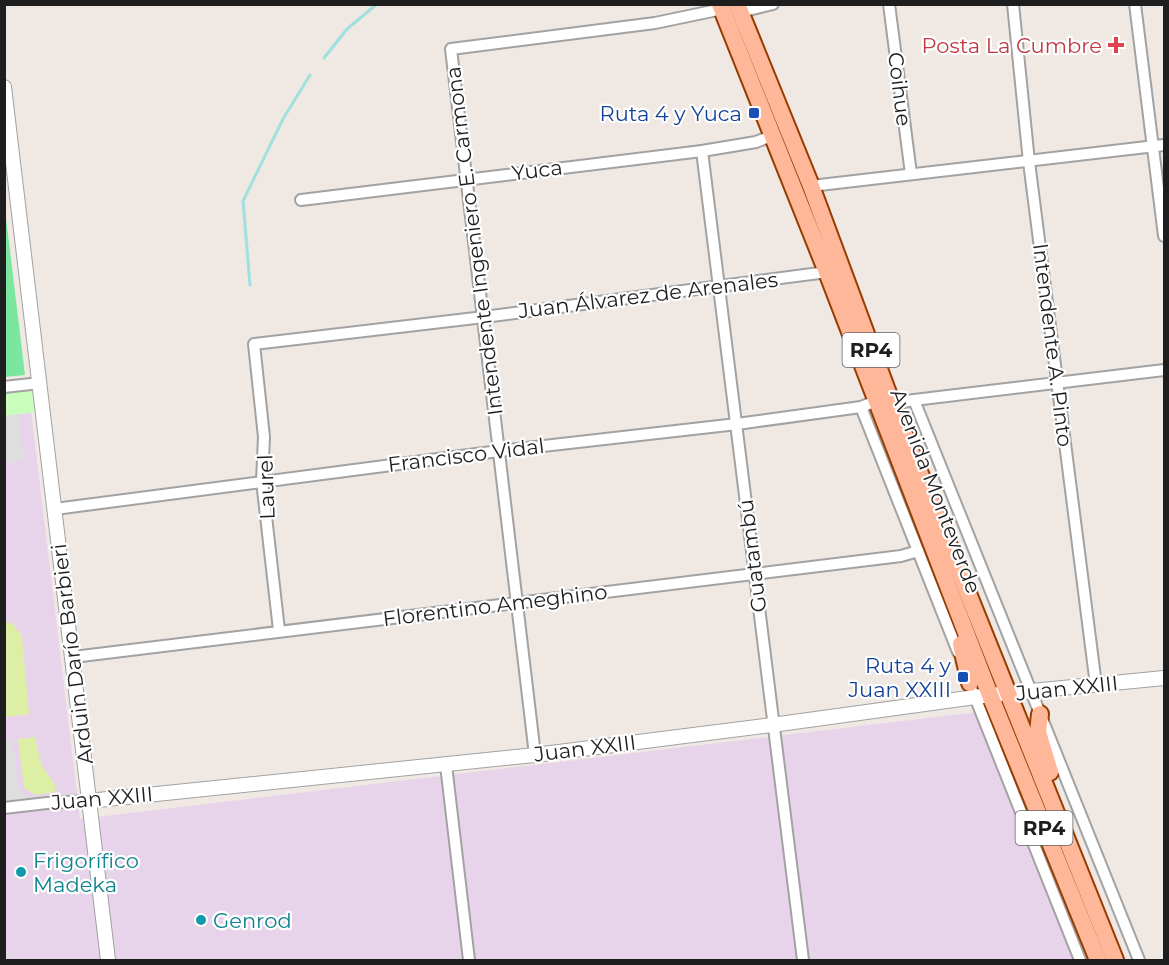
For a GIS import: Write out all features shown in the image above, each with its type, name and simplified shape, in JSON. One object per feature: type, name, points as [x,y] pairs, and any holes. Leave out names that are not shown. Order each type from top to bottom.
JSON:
[{"type":"main road","name":"Avenida Monteverde","points":[[730,8],[771,136],[944,571],[979,692],[1098,960]]},
{"type":"main road","name":"Avenida Monteverde","points":[[730,8],[811,186],[876,404],[1008,694],[1115,960]]},
{"type":"main road","points":[[944,571],[942,587],[979,692]]},
{"type":"main road","points":[[1040,714],[1038,732],[1066,815],[1065,836]]},
{"type":"street","points":[[730,8],[774,4]]},
{"type":"street","name":"Coihue","points":[[889,4],[911,174]]},
{"type":"street","name":"Intendente A. Pinto","points":[[1013,4],[1029,162],[1096,685]]},
{"type":"street","points":[[1136,4],[1159,146],[1164,236]]},
{"type":"street","name":"Intendente Ingeniero E. Carmona","points":[[536,754],[451,49],[655,23],[730,8]]},
{"type":"street","name":"Arduin Darío Barbieri","points":[[4,87],[108,960]]},
{"type":"street","name":"Yuca","points":[[301,200],[702,151],[756,142],[771,136]]},
{"type":"street","points":[[811,186],[1159,146]]},
{"type":"street","name":"Guatambú","points":[[702,151],[803,960]]},
{"type":"street","name":"Juan Álvarez de Arenales","points":[[254,344],[484,317],[827,272]]},
{"type":"street","name":"Laurel","points":[[254,344],[264,437],[262,481],[279,630]]},
{"type":"street","name":"Francisco Vidal","points":[[55,509],[499,450],[737,424],[876,404],[1164,370]]},
{"type":"street","points":[[4,387],[40,383]]},
{"type":"street","name":"Avenida Monteverde","points":[[914,400],[1139,960]]},
{"type":"street","points":[[876,404],[918,551],[979,692],[1080,960]]},
{"type":"street","name":"Florentino Ameghino","points":[[73,657],[279,630],[518,604],[901,556],[918,551]]},
{"type":"street","name":"Juan XXIII","points":[[4,808],[446,765],[772,725],[979,692],[1008,694],[1164,678]]},
{"type":"street","points":[[446,765],[469,960]]},
{"type":"shaded area","points":[[29,394],[80,819],[978,712],[1076,960],[5,960],[4,397]]},
{"type":"shaded area","points":[[18,415],[24,461],[5,463],[5,417]]},
{"type":"shaded area","points":[[12,739],[19,791],[30,798],[5,801],[5,740]]},
{"type":"green space","points":[[4,201],[25,375],[5,377],[4,377]]},
{"type":"green space","points":[[34,387],[36,412],[5,416],[4,391]]},
{"type":"green space","points":[[5,622],[13,624],[22,636],[29,714],[5,717]]},
{"type":"green space","points":[[35,737],[41,764],[55,785],[55,792],[35,795],[24,788],[18,739]]},
{"type":"waterway","points":[[324,58],[347,29],[377,4]]},
{"type":"waterway","points":[[250,285],[243,201],[283,119],[310,75]]},
{"type":"place","name":"Posta La Cumbre","points":[[1116,45]]},
{"type":"place","name":"Ruta 4 y Yuca","points":[[754,113]]},
{"type":"place","name":"Ruta 4 y Juan XXIII","points":[[963,677]]},
{"type":"place","name":"Frigorífico Madeka","points":[[21,872]]},
{"type":"place","name":"Genrod","points":[[201,920]]}]
